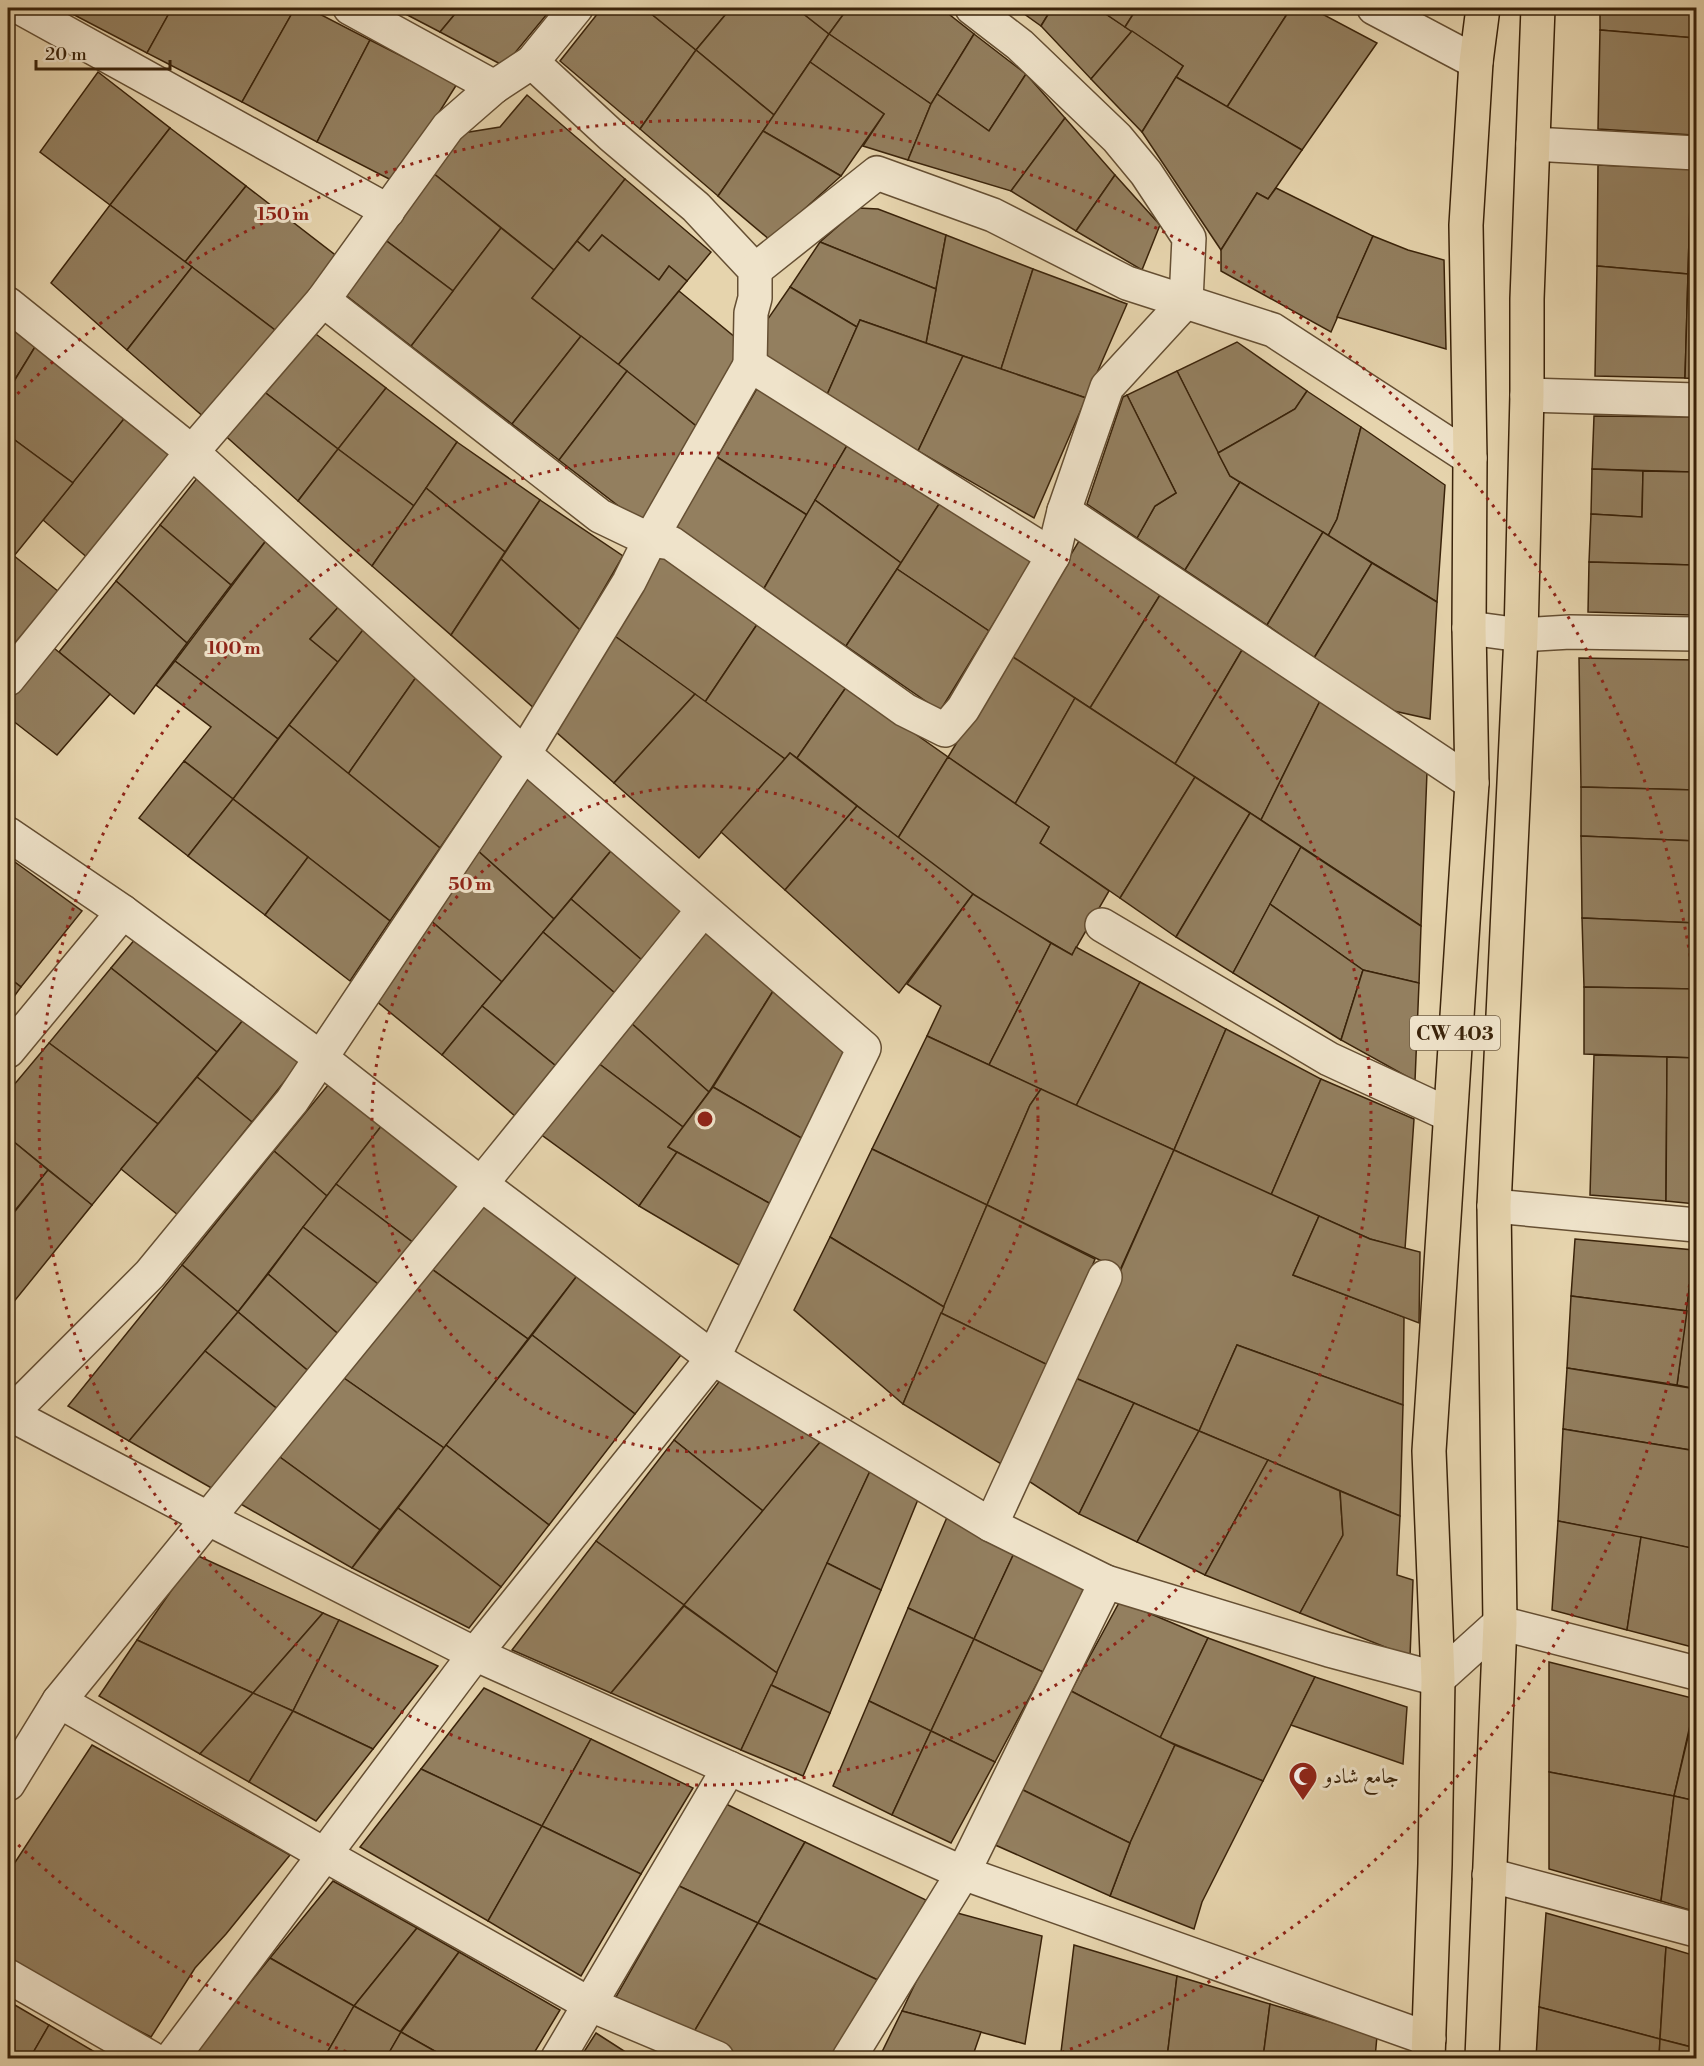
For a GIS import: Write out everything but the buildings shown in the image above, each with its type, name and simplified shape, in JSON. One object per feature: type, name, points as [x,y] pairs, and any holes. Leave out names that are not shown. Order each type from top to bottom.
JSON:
[{"type":"main road","name":"CW 403","points":[[1429,2049],[1438,1678],[1429,1451],[1472,783],[1466,225],[1476,62],[1483,8]]},
{"type":"main road","name":"CW 403","points":[[1482,2058],[1500,1623],[1494,1206],[1521,635],[1527,298],[1538,8]]},
{"type":"street","points":[[21,8],[388,211]]},
{"type":"street","points":[[350,8],[494,87]]},
{"type":"street","points":[[8,679],[192,452],[323,300],[448,127],[494,87],[532,62],[576,8]]},
{"type":"street","points":[[323,300],[600,516],[650,540],[671,543],[905,710],[945,730],[963,709],[1053,556],[1064,511],[1107,387],[1186,300],[1189,238],[1146,172],[1117,138],[1020,45],[972,8]]},
{"type":"street","points":[[1374,8],[1476,62]]},
{"type":"street","points":[[532,62],[612,136],[696,207],[755,270],[750,365],[650,540],[629,582],[524,754],[322,1059],[292,1101],[150,1274],[9,1413],[209,1519],[475,1654],[963,1873],[1429,2049]]},
{"type":"street","points":[[1533,144],[1696,153]]},
{"type":"street","points":[[755,270],[877,173],[993,215],[1127,283],[1186,300],[1273,330],[1470,458]]},
{"type":"street","points":[[8,304],[192,452],[524,754],[864,1048],[713,1358],[475,1654],[172,2058]]},
{"type":"street","points":[[750,365],[1053,556]]},
{"type":"street","points":[[1527,395],[1696,400]]},
{"type":"street","points":[[1064,511],[1472,783]]},
{"type":"street","points":[[1469,628],[1521,635],[1570,632],[1696,634]]},
{"type":"street","points":[[8,834],[123,912],[322,1059],[481,1184],[713,1358],[991,1525],[1106,1582],[1329,1650],[1438,1678],[1500,1623],[1696,1673]]},
{"type":"street","points":[[8,1784],[59,1701],[703,910]]},
{"type":"street","points":[[8,1051],[123,912]]},
{"type":"street","points":[[1102,924],[1329,1059],[1450,1115]]},
{"type":"street","points":[[1494,1206],[1696,1225]]},
{"type":"street","points":[[991,1525],[1105,1277]]},
{"type":"street","points":[[849,2058],[963,1873],[1106,1582]]},
{"type":"street","points":[[59,1701],[591,2005],[717,2058]]},
{"type":"street","points":[[558,2058],[729,1768]]},
{"type":"street","points":[[1489,1875],[1696,1930]]},
{"type":"street","points":[[8,1976],[151,2058]]},
{"type":"place","name":"جامع شادو","points":[[1303,1802]]}]
